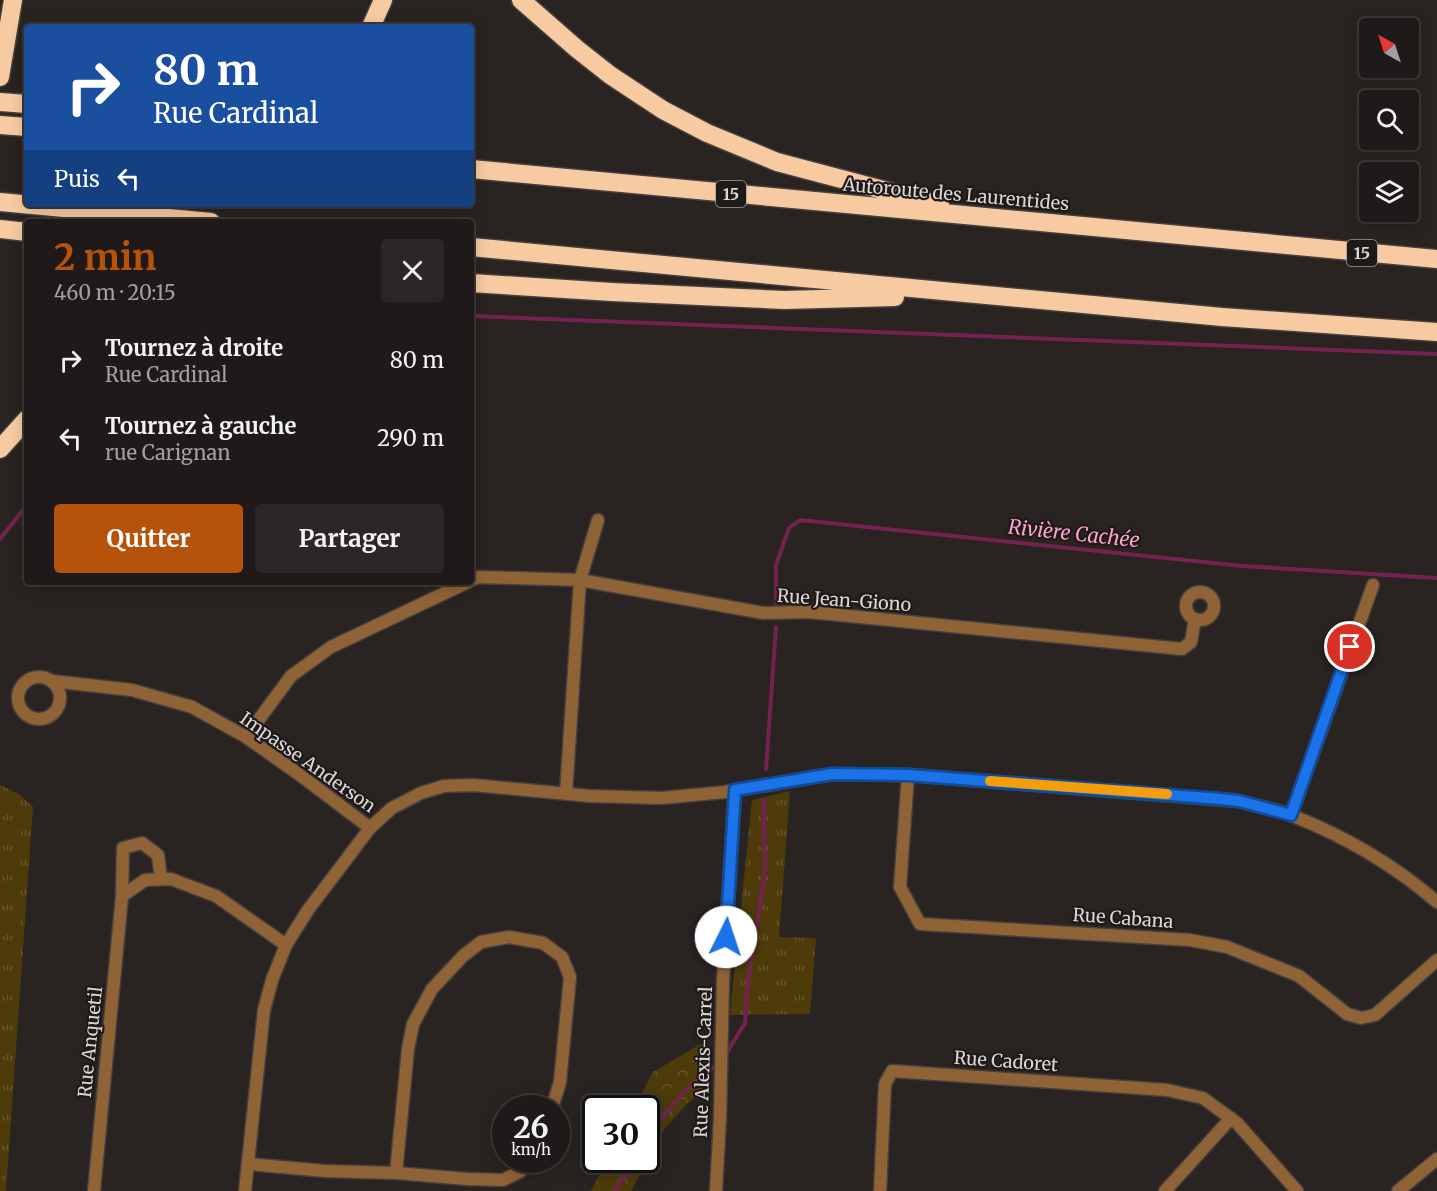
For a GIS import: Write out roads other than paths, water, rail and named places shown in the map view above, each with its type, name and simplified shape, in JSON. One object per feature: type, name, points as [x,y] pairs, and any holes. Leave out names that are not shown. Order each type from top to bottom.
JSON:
[{"type":"highway","points":[[0,77],[13,0]]},
{"type":"highway","points":[[372,24],[383,0]]},
{"type":"highway","points":[[521,0],[593,63],[628,88],[682,121],[724,142],[785,165],[991,218]]},
{"type":"highway","points":[[532,0],[548,23]]},
{"type":"highway","points":[[0,102],[24,104]]},
{"type":"highway","points":[[0,125],[24,127]]},
{"type":"highway","name":"Autoroute des Laurentides","points":[[474,169],[1437,260]]},
{"type":"highway","points":[[0,202],[24,204]]},
{"type":"highway","points":[[53,207],[179,219]]},
{"type":"highway","points":[[0,229],[24,232]]},
{"type":"highway","points":[[474,247],[1221,317],[1437,332]]},
{"type":"highway","points":[[476,284],[784,300],[976,294]]},
{"type":"highway","points":[[0,449],[24,422]]},
{"type":"street","points":[[566,793],[580,580],[598,520]]},
{"type":"street","name":"Rue Jean-Giono","points":[[474,579],[478,577],[580,580],[764,613],[809,612],[1182,649],[1191,642],[1194,619]]},
{"type":"street","name":"Rue Jean-Giono","points":[[246,737],[291,676],[330,647],[461,585]]},
{"type":"street","points":[[1291,815],[1373,585]]},
{"type":"street","name":"Impasse Anderson","points":[[52,681],[132,690],[192,707],[246,737],[370,828]]},
{"type":"street","points":[[245,1191],[264,1010],[272,980],[286,945],[304,915],[370,828],[400,803],[444,786],[473,785],[661,798],[735,790],[832,774],[908,775],[1239,801],[1291,815],[1355,845],[1421,888],[1437,902]]},
{"type":"street","name":"Rue Cabana","points":[[908,775],[900,886],[920,924],[1190,940],[1227,948],[1299,976],[1347,1014],[1361,1018],[1376,1015],[1437,960]]},
{"type":"street","name":"Rue Alexis-Carrel","points":[[716,1191],[723,981],[735,790]]},
{"type":"street","name":"Rue Anquetil","points":[[94,1191],[122,896],[123,848],[142,843],[158,855],[161,879]]},
{"type":"street","points":[[122,896],[145,880],[171,879],[216,896],[286,945]]},
{"type":"street","points":[[396,1173],[408,1049],[413,1024],[432,989],[463,956],[481,942],[509,938],[543,943],[562,957],[570,977],[560,1082],[556,1095]]},
{"type":"street","name":"Rue Cadoret","points":[[880,1191],[885,1084],[892,1071],[1167,1090],[1203,1098],[1231,1118],[1298,1191]]},
{"type":"street","points":[[1165,1191],[1231,1118]]},
{"type":"street","points":[[1398,1191],[1437,1160]]},
{"type":"street","points":[[248,1164],[467,1179],[503,1180],[517,1173]]},
{"type":"waterway","points":[[474,316],[1437,354]]},
{"type":"waterway","points":[[0,539],[24,509]]},
{"type":"waterway","name":"Rivière Cachée","points":[[776,604],[776,565],[789,528],[800,520],[1242,566],[1437,578]]},
{"type":"waterway","name":"Rivière Cachée","points":[[766,769],[776,627]]},
{"type":"waterway","name":"Rivière Cachée","points":[[726,1054],[745,1023],[748,982],[765,873],[764,800]]},
{"type":"waterway","name":"Rivière Cachée","points":[[660,1122],[691,1085],[718,1064]]},
{"type":"waterway","name":"Rivière Cachée","points":[[615,1191],[627,1173]]}]
